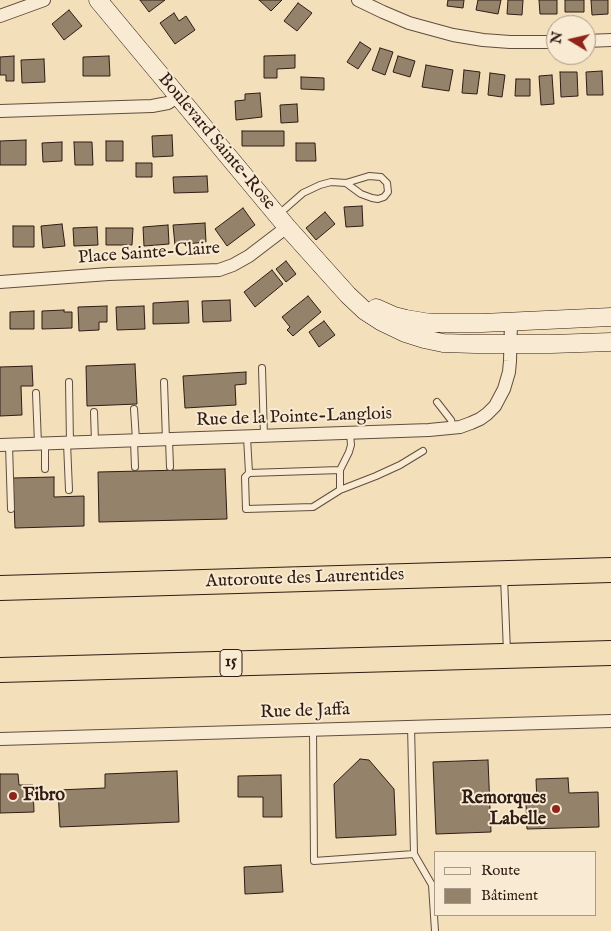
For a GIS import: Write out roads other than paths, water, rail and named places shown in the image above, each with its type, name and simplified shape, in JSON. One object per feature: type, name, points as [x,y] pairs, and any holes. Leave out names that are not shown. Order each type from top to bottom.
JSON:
[{"type":"highway","name":"Autoroute des Laurentides","points":[[0,588],[611,570]]},
{"type":"highway","name":"15","points":[[0,670],[611,652]]},
{"type":"street","points":[[0,16],[44,0]]},
{"type":"street","name":"Boulevard Sainte-Rose","points":[[98,0],[282,221],[336,282],[365,311],[405,334],[443,343],[611,342]]},
{"type":"street","points":[[358,0],[409,23],[453,35],[510,42],[546,42]]},
{"type":"street","points":[[596,41],[611,40]]},
{"type":"street","points":[[0,111],[152,106],[168,103],[179,96]]},
{"type":"street","name":"Place Sainte-Claire","points":[[0,282],[109,274],[219,270],[249,256],[282,221]]},
{"type":"street","name":"Boulevard Sainte-Rose","points":[[336,282],[361,300],[394,316],[430,323],[511,322],[611,317]]},
{"type":"street","name":"Rue de la Pointe-Langlois","points":[[4,445],[429,430],[454,428],[471,424],[495,406],[504,389],[510,361],[511,322]]},
{"type":"street","name":"Rue de Jaffa","points":[[0,739],[611,721]]},
{"type":"lane","points":[[282,221],[303,193],[320,185],[331,182],[346,183],[369,176],[381,177],[387,183],[388,192],[384,198],[372,198],[361,194],[346,183]]},
{"type":"lane","points":[[262,368],[264,436]]},
{"type":"lane","points":[[69,382],[69,490]]},
{"type":"lane","points":[[164,382],[170,467]]},
{"type":"lane","points":[[36,393],[45,469]]},
{"type":"lane","points":[[437,402],[451,420],[454,428]]},
{"type":"lane","points":[[134,409],[134,467]]},
{"type":"lane","points":[[94,412],[95,442]]},
{"type":"lane","points":[[340,490],[340,470],[351,445],[350,433]]},
{"type":"lane","points":[[247,437],[249,474]]},
{"type":"lane","points":[[4,445],[11,509]]},
{"type":"lane","points":[[340,470],[249,474],[245,478],[246,509],[313,506],[340,490],[376,476],[423,451]]},
{"type":"lane","points":[[504,573],[507,655]]},
{"type":"lane","points":[[411,726],[414,854],[433,885],[434,908]]},
{"type":"lane","points":[[314,730],[314,861],[414,854]]},
{"type":"lane","points":[[434,916],[435,931]]},
{"type":"place","name":"Fibro","points":[[13,796]]},
{"type":"place","name":"Remorques Labelle","points":[[556,809]]}]
